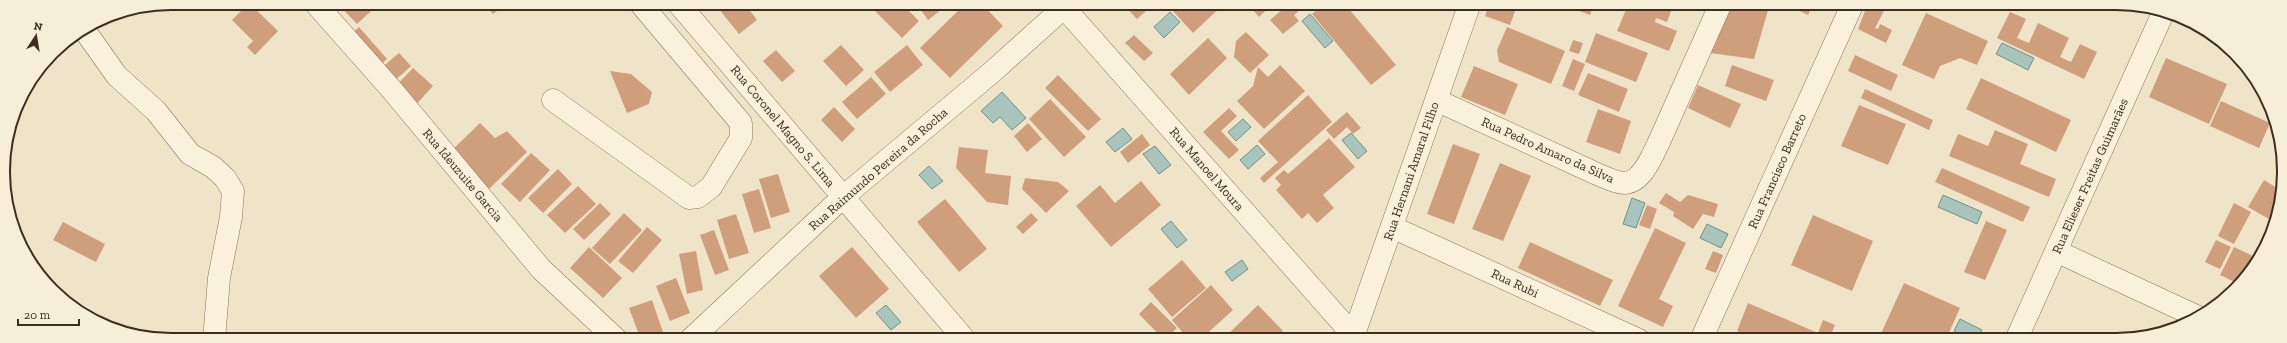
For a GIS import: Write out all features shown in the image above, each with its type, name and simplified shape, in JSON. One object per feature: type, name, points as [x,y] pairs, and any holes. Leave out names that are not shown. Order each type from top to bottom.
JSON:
[{"type":"street","name":"Rua Ideuzuite Garcia","points":[[321,10],[392,90],[542,268],[610,333]]},
{"type":"street","points":[[553,100],[689,198],[698,197],[711,187],[740,138],[741,123],[646,10]]},
{"type":"street","name":"Rua Coronel Magno S. Lima","points":[[684,10],[959,333]]},
{"type":"street","name":"Rua Raimundo Pereira da Rocha","points":[[697,333],[843,197],[991,73],[1059,10]]},
{"type":"street","name":"Rua Manoel Moura","points":[[1068,10],[1349,333]]},
{"type":"street","name":"Rua Hernani Amaral Filho","points":[[1355,333],[1468,10]]},
{"type":"street","name":"Rua Pedro Amaro da Silva","points":[[1436,100],[1596,174],[1624,183],[1636,179],[1650,161],[1718,10]]},
{"type":"street","name":"Rua Francisco Barreto","points":[[1704,333],[1850,10]]},
{"type":"street","name":"Rua Elieser Freitas Guimarães","points":[[2019,333],[2161,17]]},
{"type":"street","points":[[88,34],[117,76],[156,111],[190,154],[213,167],[225,178],[233,191],[231,217],[219,278],[215,333]]},
{"type":"street","name":"Rua Rubi","points":[[1392,227],[1624,333]]},
{"type":"street","points":[[2056,251],[2191,314]]},
{"type":"water","points":[[1170,12],[1180,22],[1164,38],[1154,27]]},
{"type":"water","points":[[1310,14],[1333,41],[1325,48],[1302,21]]},
{"type":"water","points":[[2002,43],[2034,58],[2028,70],[1996,54]]},
{"type":"water","points":[[1002,92],[1026,118],[1012,130],[1000,117],[993,123],[981,111]]},
{"type":"water","points":[[1243,119],[1251,127],[1236,141],[1228,132]]},
{"type":"water","points":[[1123,128],[1132,139],[1115,152],[1106,142]]},
{"type":"water","points":[[1351,133],[1367,151],[1358,159],[1342,140]]},
{"type":"water","points":[[1257,145],[1265,154],[1248,169],[1240,160]]},
{"type":"water","points":[[1155,146],[1171,165],[1159,174],[1143,154]]},
{"type":"water","points":[[929,166],[943,181],[932,189],[919,175]]},
{"type":"water","points":[[1943,195],[1982,212],[1977,224],[1938,207]]},
{"type":"water","points":[[1632,198],[1645,203],[1636,228],[1623,224]]},
{"type":"water","points":[[1171,221],[1187,240],[1177,248],[1161,229]]},
{"type":"water","points":[[1707,224],[1728,234],[1721,248],[1700,238]]},
{"type":"water","points":[[1242,260],[1248,269],[1232,281],[1225,272]]},
{"type":"water","points":[[886,305],[901,322],[891,330],[876,313]]},
{"type":"water","points":[[1960,319],[1982,330],[1980,333],[1958,333],[1954,331]]},
{"type":"building","points":[[242,10],[256,10],[278,31],[255,55],[247,47],[253,41],[232,20]]},
{"type":"building","points":[[344,10],[372,10],[357,24]]},
{"type":"building","points":[[489,10],[498,10],[493,14]]},
{"type":"building","points":[[720,10],[749,10],[757,20],[739,34]]},
{"type":"building","points":[[874,10],[908,10],[919,21],[902,38]]},
{"type":"building","points":[[921,10],[941,10],[928,20]]},
{"type":"building","points":[[959,10],[988,10],[1003,26],[950,78],[920,48]]},
{"type":"building","points":[[1129,10],[1147,10],[1137,19]]},
{"type":"building","points":[[1172,10],[1218,10],[1193,33]]},
{"type":"building","points":[[1253,10],[1266,10],[1259,17]]},
{"type":"building","points":[[1282,10],[1300,10],[1294,15],[1299,21],[1283,34],[1270,20]]},
{"type":"building","points":[[1317,10],[1350,10],[1396,65],[1371,85],[1312,14]]},
{"type":"building","points":[[1487,10],[1515,10],[1510,25],[1485,16]]},
{"type":"building","points":[[1577,10],[1592,10],[1590,15]]},
{"type":"building","points":[[1626,10],[1671,10],[1667,22],[1656,18],[1655,22],[1677,31],[1669,51],[1617,31]]},
{"type":"building","points":[[1724,10],[1768,10],[1754,59],[1703,52]]},
{"type":"building","points":[[1798,10],[1810,10],[1808,15]]},
{"type":"building","points":[[1865,10],[1884,10],[1875,28],[1878,29],[1880,24],[1892,30],[1886,43],[1858,29]]},
{"type":"building","points":[[2010,12],[2026,19],[2017,38],[2029,43],[2038,23],[2069,38],[2060,57],[2071,62],[2080,44],[2097,52],[2084,79],[1997,38]]},
{"type":"building","points":[[1926,13],[1988,41],[1977,65],[1960,58],[1940,66],[1934,79],[1902,65]]},
{"type":"building","points":[[359,27],[387,59],[376,69],[348,37]]},
{"type":"building","points":[[1507,27],[1565,51],[1551,84],[1499,62],[1497,50]]},
{"type":"building","points":[[1246,32],[1269,55],[1250,73],[1234,57],[1236,41]]},
{"type":"building","points":[[1596,33],[1648,53],[1636,82],[1585,62]]},
{"type":"building","points":[[1134,35],[1153,53],[1144,61],[1125,43]]},
{"type":"building","points":[[1208,38],[1227,58],[1189,95],[1170,74]]},
{"type":"building","points":[[1573,40],[1583,43],[1579,54],[1569,51]]},
{"type":"building","points":[[841,45],[864,70],[846,86],[823,61]]},
{"type":"building","points":[[907,45],[923,65],[890,92],[874,72]]},
{"type":"building","points":[[776,50],[795,71],[782,82],[763,61]]},
{"type":"building","points":[[399,53],[411,66],[391,84],[379,70]]},
{"type":"building","points":[[1855,55],[1898,75],[1891,91],[1848,71]]},
{"type":"building","points":[[2166,58],[2227,84],[2209,124],[2149,97]]},
{"type":"building","points":[[1573,59],[1585,64],[1574,91],[1562,86]]},
{"type":"building","points":[[1280,65],[1305,91],[1264,129],[1237,101],[1253,86],[1258,67],[1268,77]]},
{"type":"building","points":[[1732,65],[1774,80],[1766,101],[1725,86]]},
{"type":"building","points":[[1474,66],[1518,84],[1505,115],[1461,97]]},
{"type":"building","points":[[413,68],[433,86],[412,109],[392,90]]},
{"type":"building","points":[[610,71],[631,74],[652,92],[649,104],[627,113]]},
{"type":"building","points":[[1588,73],[1628,89],[1619,112],[1578,95]]},
{"type":"building","points":[[1058,75],[1101,119],[1088,131],[1045,88]]},
{"type":"building","points":[[871,77],[886,94],[857,119],[842,102]]},
{"type":"building","points":[[1981,78],[2071,120],[2056,152],[1966,109]]},
{"type":"building","points":[[1698,85],[1741,104],[1730,128],[1688,108]]},
{"type":"building","points":[[1865,89],[1933,120],[1929,130],[1861,98]]},
{"type":"building","points":[[1308,95],[1332,122],[1264,183],[1260,178],[1278,162],[1258,141]]},
{"type":"building","points":[[1050,99],[1086,137],[1064,157],[1029,119]]},
{"type":"building","points":[[2221,101],[2269,122],[2269,124],[2259,148],[2210,126]]},
{"type":"building","points":[[1859,105],[1906,124],[1888,165],[1841,146]]},
{"type":"building","points":[[834,107],[855,129],[842,142],[821,120]]},
{"type":"building","points":[[1229,108],[1237,116],[1221,131],[1239,150],[1229,159],[1203,132]]},
{"type":"building","points":[[1598,109],[1631,121],[1620,154],[1586,142]]},
{"type":"building","points":[[1347,112],[1361,128],[1353,134],[1347,127],[1334,139],[1326,130]]},
{"type":"building","points":[[480,123],[495,138],[507,131],[527,152],[487,191],[449,153]]},
{"type":"building","points":[[1028,123],[1042,139],[1027,152],[1014,136]]},
{"type":"building","points":[[1995,130],[2028,144],[2020,164],[2056,179],[2049,197],[1949,156],[1958,134],[1988,146]]},
{"type":"building","points":[[1142,134],[1150,145],[1128,163],[1120,152]]},
{"type":"building","points":[[1329,138],[1355,167],[1323,195],[1334,208],[1317,223],[1308,213],[1302,219],[1276,190],[1281,185],[1275,178],[1284,170],[1288,174]]},
{"type":"building","points":[[1453,144],[1480,154],[1454,224],[1427,214]]},
{"type":"building","points":[[959,147],[988,150],[985,173],[1011,176],[1008,205],[987,202],[956,168]]},
{"type":"building","points":[[531,153],[550,170],[520,202],[501,184]]},
{"type":"building","points":[[1500,163],[1531,176],[1503,241],[1472,229]]},
{"type":"building","points":[[1942,168],[2030,207],[2023,222],[1935,182]]},
{"type":"building","points":[[558,169],[572,184],[543,213],[528,198]]},
{"type":"building","points":[[778,174],[790,212],[771,218],[759,179]]},
{"type":"building","points":[[1025,178],[1058,182],[1069,191],[1046,213],[1022,189]]},
{"type":"building","points":[[2264,180],[2276,188],[2269,219],[2248,207]]},
{"type":"building","points":[[1141,181],[1161,205],[1111,247],[1076,206],[1100,185],[1115,203]]},
{"type":"building","points":[[578,186],[596,204],[565,233],[547,215]]},
{"type":"building","points":[[759,189],[771,228],[754,233],[742,194]]},
{"type":"building","points":[[1666,193],[1680,202],[1688,195],[1718,204],[1714,217],[1703,214],[1693,229],[1673,216],[1674,212],[1659,203]]},
{"type":"building","points":[[945,199],[987,249],[959,272],[917,222]]},
{"type":"building","points":[[600,203],[611,214],[584,240],[573,229]]},
{"type":"building","points":[[2234,203],[2251,212],[2234,244],[2218,236]]},
{"type":"building","points":[[1647,205],[1657,209],[1650,229],[1639,225]]},
{"type":"building","points":[[624,213],[642,230],[610,264],[592,248]]},
{"type":"building","points":[[1031,213],[1038,220],[1023,234],[1016,227]]},
{"type":"building","points":[[736,214],[749,253],[729,259],[717,220]]},
{"type":"building","points":[[1813,215],[1873,241],[1852,291],[1791,265]]},
{"type":"building","points":[[1986,221],[2007,230],[1985,280],[1964,272]]},
{"type":"building","points":[[63,222],[105,244],[96,262],[53,240]]},
{"type":"building","points":[[647,227],[662,240],[633,273],[618,261]]},
{"type":"building","points":[[1655,228],[1686,243],[1659,299],[1673,306],[1663,327],[1618,306]]},
{"type":"building","points":[[714,230],[729,270],[715,275],[700,235]]},
{"type":"building","points":[[2216,240],[2231,247],[2220,269],[2205,262]]},
{"type":"building","points":[[1530,242],[1613,280],[1600,306],[1518,268]]},
{"type":"building","points":[[589,247],[622,278],[603,298],[570,268]]},
{"type":"building","points":[[852,247],[889,289],[856,318],[819,276]]},
{"type":"building","points":[[2234,247],[2253,256],[2244,270],[2234,282],[2220,275]]},
{"type":"building","points":[[696,251],[703,290],[687,294],[679,254]]},
{"type":"building","points":[[1713,251],[1723,255],[1716,273],[1705,269]]},
{"type":"building","points":[[1182,260],[1206,288],[1172,317],[1148,289]]},
{"type":"building","points":[[676,278],[690,313],[670,321],[656,286]]},
{"type":"building","points":[[1904,283],[1960,308],[1949,333],[1881,333]]},
{"type":"building","points":[[1211,285],[1233,310],[1208,333],[1183,333],[1172,320]]},
{"type":"building","points":[[652,300],[663,333],[638,333],[629,308]]},
{"type":"building","points":[[1151,302],[1177,328],[1172,333],[1157,333],[1139,314]]},
{"type":"building","points":[[1748,303],[1818,333],[1741,333],[1737,331]]},
{"type":"building","points":[[1258,305],[1283,331],[1281,333],[1229,333]]},
{"type":"building","points":[[1823,320],[1835,325],[1832,333],[1818,333]]}]
